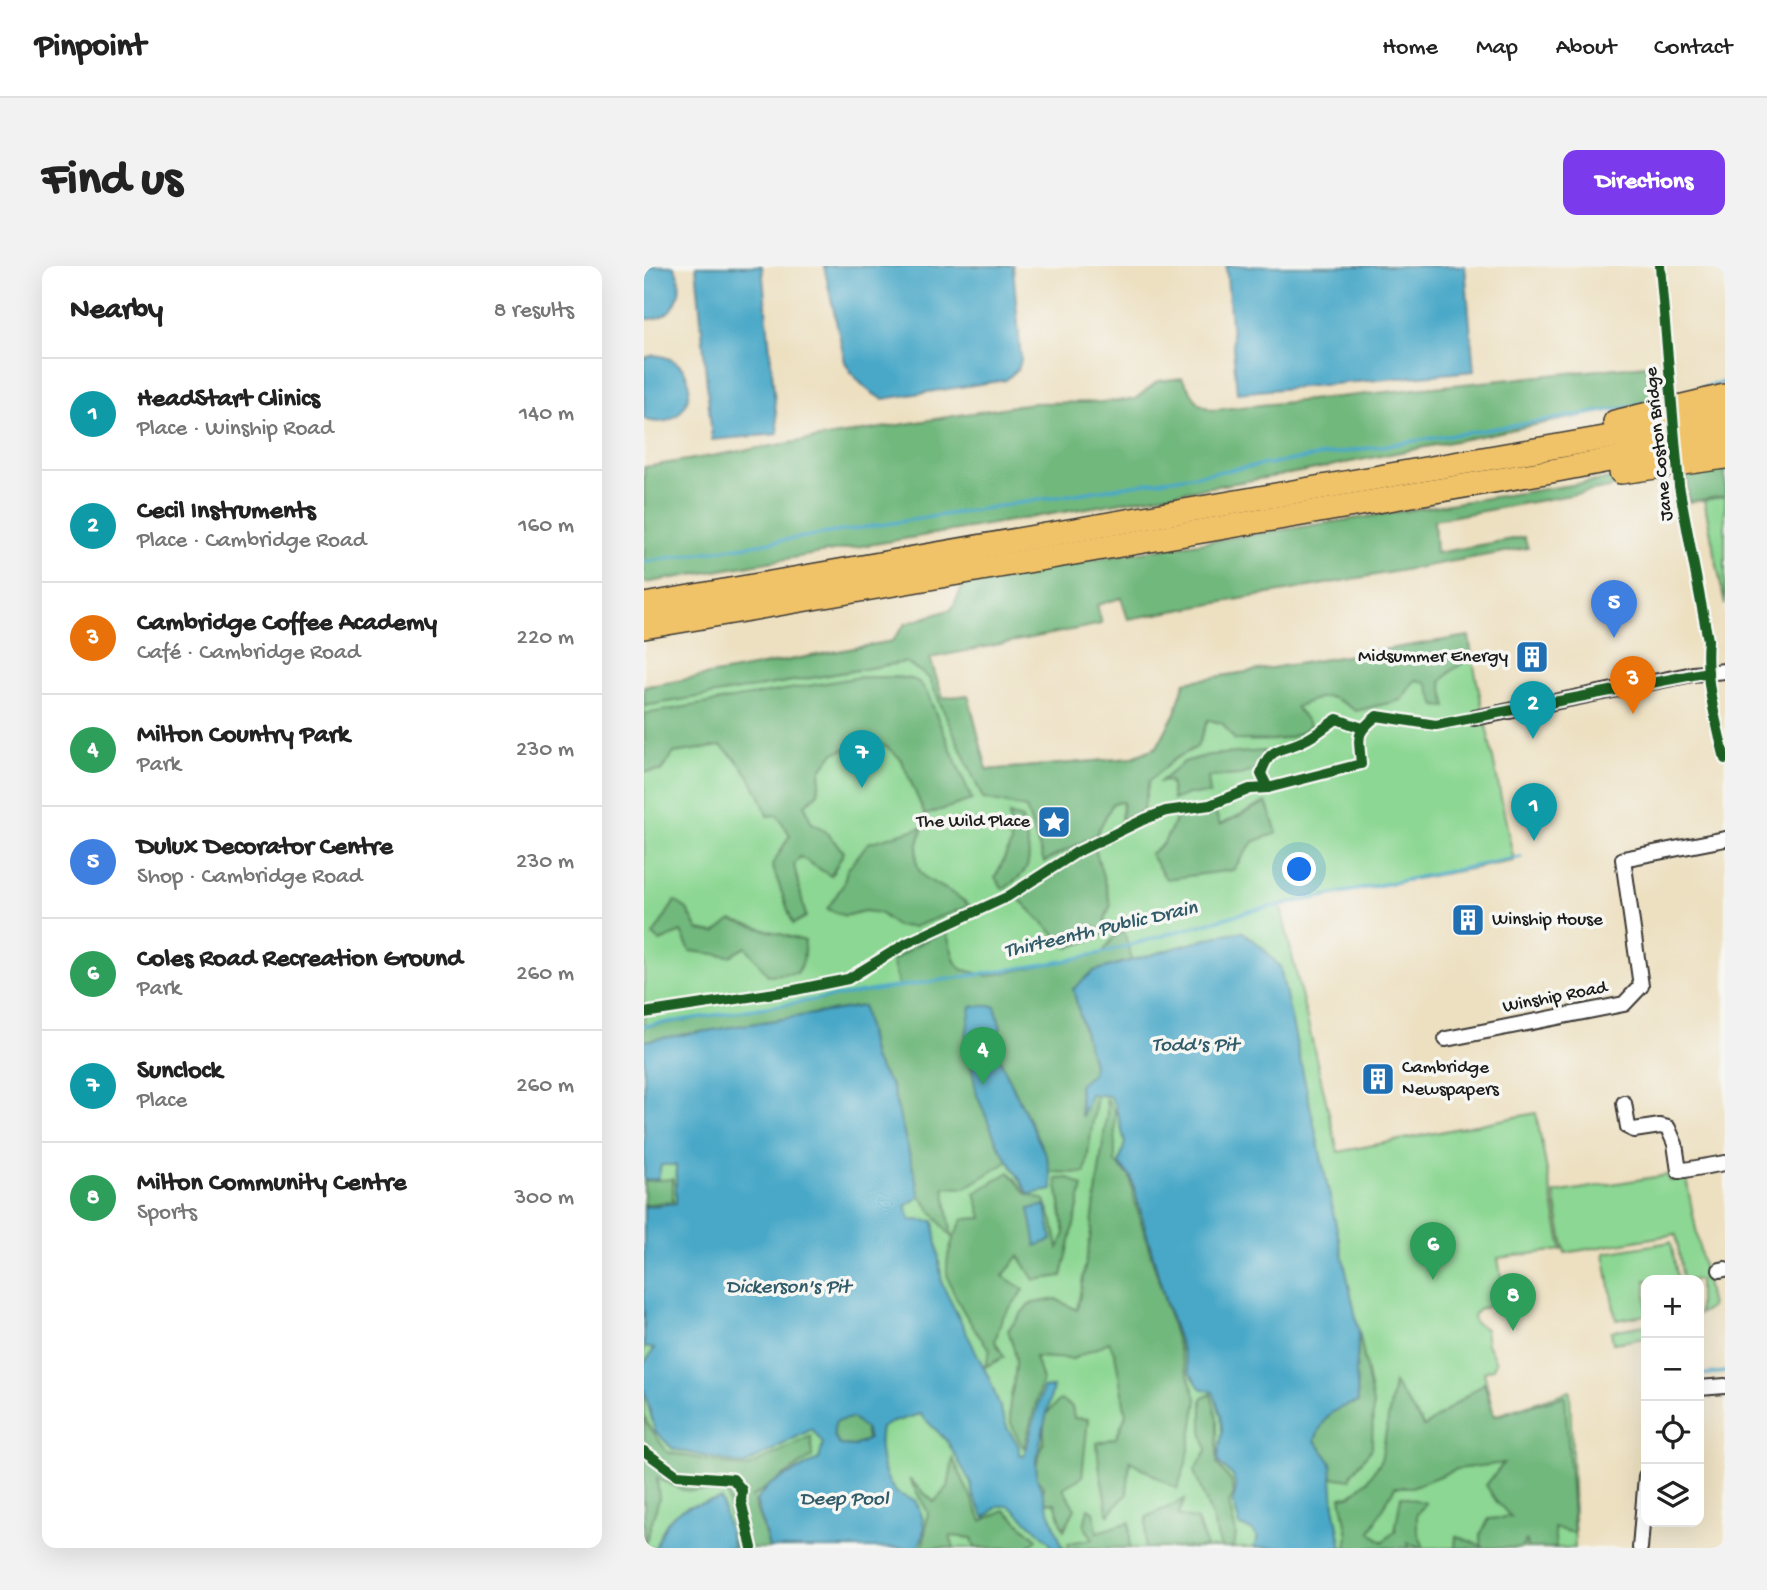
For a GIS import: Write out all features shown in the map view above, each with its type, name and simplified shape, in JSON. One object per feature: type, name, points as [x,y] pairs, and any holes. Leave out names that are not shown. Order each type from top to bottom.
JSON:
[{"type":"highway","points":[[1509,455],[1549,436],[1725,396]]},
{"type":"highway","points":[[644,605],[1725,417]]},
{"type":"highway","points":[[644,627],[1725,438]]},
{"type":"highway","points":[[1448,487],[1483,491],[1725,457]]},
{"type":"street","points":[[1474,718],[1693,674],[1725,671]]},
{"type":"street","name":"Winship Road","points":[[1446,1039],[1625,1004],[1641,986],[1623,859],[1725,839]]},
{"type":"street","points":[[1624,1103],[1628,1127],[1634,1130],[1660,1126],[1668,1128],[1675,1144],[1679,1171],[1725,1163]]},
{"type":"street","points":[[1704,1388],[1725,1386]]},
{"type":"street","points":[[1640,1548],[1642,1527]]},
{"type":"green space","points":[[1655,364],[1656,391],[1645,403],[1306,471],[644,583],[644,467],[1032,403],[1135,399],[1158,381],[1182,378],[1198,403],[1212,410]]},
{"type":"green space","points":[[1725,465],[1725,496],[1689,502],[1686,469]]},
{"type":"green space","points":[[1648,473],[1648,481],[1434,520],[1436,553],[1524,537],[1528,548],[1128,619],[1121,598],[1097,605],[1102,624],[930,658],[943,698],[968,695],[987,770],[1131,758],[1157,747],[1175,713],[1185,682],[1469,636],[1472,657],[1451,671],[1441,682],[1447,707],[1436,706],[1427,683],[1415,680],[1401,700],[1356,711],[1327,697],[1296,707],[1310,725],[1285,739],[1235,740],[1222,723],[1208,720],[1197,747],[1176,758],[1149,781],[1143,810],[1121,820],[1123,802],[1113,803],[1096,835],[1044,862],[1026,808],[983,799],[929,678],[906,662],[644,706],[644,687],[892,641],[905,624],[952,609],[966,579]]},
{"type":"green space","points":[[1725,496],[1725,605],[1704,500]]},
{"type":"green space","points":[[1468,637],[1514,861],[1280,904],[1338,1152],[1536,1113],[1562,1250],[1498,1258],[1505,1301],[1480,1309],[1473,1315],[1474,1322],[1485,1329],[1487,1344],[1496,1362],[1493,1369],[1484,1372],[1494,1416],[1570,1391],[1575,1548],[644,1548],[644,686],[929,658],[943,698],[968,695],[987,770],[1131,758],[1157,747],[1175,713],[1185,682]]},
{"type":"green space","points":[[860,677],[906,678],[920,684],[928,695],[972,800],[925,815],[901,759],[887,747],[871,740],[834,753],[821,770],[818,793],[805,805],[811,822],[824,830],[844,852],[831,876],[800,857],[794,865],[806,917],[793,924],[772,865],[790,835],[777,815],[767,816],[750,777],[721,746],[674,753],[661,771],[644,772],[644,714]]},
{"type":"green space","points":[[1264,751],[1257,770],[1240,775],[1208,777],[1210,794],[1188,794],[1173,800],[1170,781],[1160,782],[1184,762],[1209,755]]},
{"type":"green space","points":[[1266,802],[1277,833],[1253,842],[1233,870],[1166,879],[1150,854],[1163,844],[1181,810],[1215,811],[1220,825]]},
{"type":"green space","points":[[1009,815],[1022,819],[1029,860],[1022,874],[1003,889],[995,878],[1011,844]]},
{"type":"green space","points":[[923,827],[918,847],[919,870],[925,877],[970,906],[913,927],[896,926],[880,913],[864,911],[845,916],[827,909],[843,885],[847,870],[868,843]]},
{"type":"green space","points":[[1095,848],[1111,905],[1105,918],[1107,934],[1068,948],[1016,896]]},
{"type":"green space","points":[[675,901],[687,909],[698,930],[715,933],[731,920],[805,941],[803,962],[797,973],[768,975],[746,947],[730,956],[690,951],[681,932],[660,941],[653,935]]},
{"type":"green space","points":[[943,932],[947,935],[955,961],[961,969],[989,976],[1102,953],[1115,936],[1124,932],[1132,960],[1094,971],[1073,989],[1093,1064],[1093,1074],[1079,1086],[1081,1116],[1090,1094],[1097,1095],[1085,1173],[1049,1172],[1047,1158],[971,1006],[997,1143],[1009,1161],[965,1188],[944,1187],[952,1238],[920,1196],[892,1087],[873,1059],[863,1006],[644,1041],[644,1027],[899,986],[892,961]]},
{"type":"green space","points":[[1106,1099],[1115,1111],[1115,1162],[1130,1177],[1181,1356],[1197,1400],[1187,1461],[1177,1489],[1130,1461],[1127,1494],[1108,1515],[1097,1443],[1116,1438],[1126,1415],[1115,1354],[1109,1342],[1073,1359],[1035,1357],[1042,1380],[1024,1448],[1011,1424],[1009,1414],[1016,1362],[1008,1330],[1029,1304],[1056,1299],[1077,1310],[1089,1246],[1107,1112]]},
{"type":"green space","points":[[1009,1172],[1027,1194],[1045,1200],[1058,1248],[1065,1234],[1056,1179],[1069,1178],[1083,1186],[1062,1276],[1034,1280],[1019,1256],[1003,1276],[1024,1290],[1002,1318],[995,1341],[1004,1357],[985,1367],[990,1349],[971,1323],[952,1289],[947,1272],[948,1258],[963,1219],[982,1218],[975,1193]]},
{"type":"green space","points":[[1668,1175],[1669,1181],[1686,1178],[1711,1307],[1704,1311],[1704,1275],[1682,1275],[1676,1234],[1565,1253],[1554,1193]]},
{"type":"green space","points":[[673,1179],[673,1201],[644,1205],[644,1181]]},
{"type":"green space","points":[[1671,1242],[1677,1275],[1641,1275],[1641,1316],[1616,1320],[1604,1253]]},
{"type":"green space","points":[[1641,1326],[1641,1339],[1613,1343],[1611,1331]]},
{"type":"green space","points":[[1359,1331],[1373,1404],[1372,1448],[1350,1480],[1331,1477],[1331,1463],[1315,1440],[1330,1414],[1341,1407],[1358,1402],[1356,1373]]},
{"type":"green space","points":[[1394,1383],[1424,1427],[1484,1383],[1494,1416],[1565,1396],[1574,1533],[1554,1528],[1556,1548],[1527,1548],[1526,1541],[1521,1548],[1455,1548],[1456,1536],[1482,1546],[1480,1535],[1489,1519],[1511,1517],[1486,1485],[1504,1463],[1457,1469],[1412,1487],[1395,1487],[1370,1532],[1383,1542],[1395,1531],[1401,1496],[1426,1503],[1417,1514],[1417,1530],[1424,1548],[1408,1543],[1409,1548],[1346,1548],[1348,1535],[1341,1497],[1350,1496],[1367,1481],[1381,1461]]},
{"type":"green space","points":[[1211,1394],[1217,1417],[1217,1464],[1231,1481],[1234,1493],[1229,1504],[1236,1533],[1234,1548],[1221,1548],[1194,1471],[1207,1450],[1202,1431],[1202,1398]]},
{"type":"green space","points":[[1060,1400],[1072,1407],[1074,1418],[1088,1419],[1082,1477],[1063,1488],[1075,1509],[1064,1530],[1055,1503],[1042,1502],[1043,1485],[1033,1475],[1044,1441],[1044,1416]]},
{"type":"green space","points":[[644,1412],[647,1423],[667,1452],[746,1468],[811,1436],[812,1457],[752,1497],[770,1548],[735,1548],[727,1493],[683,1490],[657,1478],[659,1499],[644,1548],[644,1461],[648,1444],[644,1441]]},
{"type":"green space","points":[[853,1418],[865,1429],[867,1440],[854,1446],[840,1445],[834,1434],[836,1420]]},
{"type":"green space","points":[[953,1459],[982,1521],[1005,1510],[1037,1539],[1027,1548],[975,1548],[972,1538],[950,1536],[954,1548],[923,1548],[928,1512],[909,1479],[934,1502],[948,1487]]},
{"type":"green space","points":[[1185,1499],[1178,1515],[1197,1520],[1206,1545],[1203,1548],[1145,1548],[1147,1517]]},
{"type":"green space","points":[[1088,1508],[1094,1511],[1097,1532],[1130,1522],[1130,1548],[1070,1548],[1068,1543],[1093,1539],[1084,1526]]},
{"type":"water","points":[[644,266],[674,266],[680,285],[676,303],[671,310],[655,318],[644,319]]},
{"type":"water","points":[[696,266],[762,266],[778,434],[712,440]]},
{"type":"water","points":[[824,266],[1013,266],[1021,360],[1018,369],[1006,380],[883,399],[877,396],[861,384],[845,362]]},
{"type":"water","points":[[1226,266],[1465,266],[1474,371],[1237,393]]},
{"type":"water","points":[[654,355],[672,360],[684,370],[689,383],[683,409],[673,418],[660,422],[644,419],[644,358]]},
{"type":"water","name":"Todd's Pit","points":[[1243,932],[1261,946],[1280,967],[1359,1331],[1356,1373],[1358,1402],[1341,1407],[1330,1414],[1315,1440],[1331,1463],[1334,1506],[1342,1548],[1253,1548],[1258,1538],[1253,1531],[1240,1526],[1233,1502],[1236,1488],[1233,1476],[1220,1464],[1218,1458],[1222,1432],[1221,1415],[1213,1392],[1200,1388],[1190,1373],[1166,1303],[1131,1177],[1119,1164],[1125,1142],[1115,1105],[1109,1096],[1090,1094],[1082,1117],[1079,1085],[1092,1074],[1093,1064],[1073,989],[1094,971]]},
{"type":"water","name":"Dickerson's Pit","points":[[863,1006],[873,1059],[892,1087],[920,1196],[906,1206],[910,1220],[934,1221],[942,1284],[989,1378],[1008,1429],[1019,1446],[1019,1454],[1024,1456],[1043,1388],[1053,1387],[1036,1461],[1037,1478],[1063,1548],[1052,1548],[1049,1541],[1010,1506],[998,1506],[985,1518],[973,1496],[971,1483],[947,1441],[920,1414],[881,1428],[880,1444],[884,1469],[891,1485],[899,1494],[915,1500],[921,1512],[924,1529],[918,1548],[769,1548],[756,1500],[769,1485],[819,1459],[823,1444],[812,1429],[744,1465],[673,1449],[655,1431],[644,1389],[644,1364],[654,1349],[644,1347],[644,1207],[676,1203],[676,1165],[661,1165],[658,1179],[644,1180],[644,1041]],"holes":[[[853,1418],[865,1429],[869,1439],[854,1446],[840,1445],[834,1434],[836,1421]]]},
{"type":"water","points":[[971,1006],[995,1006],[1001,1028],[992,1043],[1047,1158],[1053,1190],[1029,1194],[997,1143],[977,1095],[966,1037]]},
{"type":"water","points":[[1046,1205],[1052,1240],[1036,1246],[1029,1209]]},
{"type":"water","points":[[721,1499],[733,1548],[655,1548],[672,1517],[686,1508]]},
{"type":"waterway","points":[[644,562],[1624,408],[1725,382]]},
{"type":"waterway","name":"Thirteenth Public Drain","points":[[644,1026],[1059,962],[1102,953],[1250,911],[1521,857]]},
{"type":"waterway","points":[[1704,1374],[1725,1372]]},
{"type":"cycle path","name":"Jane Coston Bridge","points":[[1660,266],[1679,486],[1708,640],[1712,700],[1725,759]]},
{"type":"cycle path","points":[[644,1013],[795,990],[848,979],[907,943],[1007,897],[1077,852],[1145,819],[1166,811],[1210,805],[1250,789],[1268,788],[1361,764],[1361,732],[1377,716],[1436,725],[1708,672]]},
{"type":"cycle path","points":[[1268,788],[1261,774],[1272,754],[1307,739],[1337,719],[1362,728]]},
{"type":"cycle path","points":[[644,1451],[677,1475],[733,1479],[742,1490],[741,1501],[752,1548]]},
{"type":"place","name":"Dulux Decorator Centre","points":[[1614,638]]},
{"type":"place","name":"Midsummer Energy","points":[[1532,657]]},
{"type":"place","name":"Cambridge Coffee Academy","points":[[1633,714]]},
{"type":"place","name":"Cecil Instruments","points":[[1533,739]]},
{"type":"place","name":"Sunclock","points":[[862,788]]},
{"type":"place","name":"The Wild Place","points":[[1054,822]]},
{"type":"place","name":"HeadStart Clinics","points":[[1534,841]]},
{"type":"place","name":"Winship House","points":[[1468,920]]},
{"type":"place","name":"Cambridge Newspapers","points":[[1378,1079]]},
{"type":"place","name":"Milton Country Park","points":[[983,1085]]},
{"type":"place","name":"Coles Road Recreation Ground","points":[[1433,1280]]},
{"type":"place","name":"Milton Community Centre","points":[[1513,1331]]},
{"type":"water label","name":"Deep Pool","points":[[844,1500]]}]
